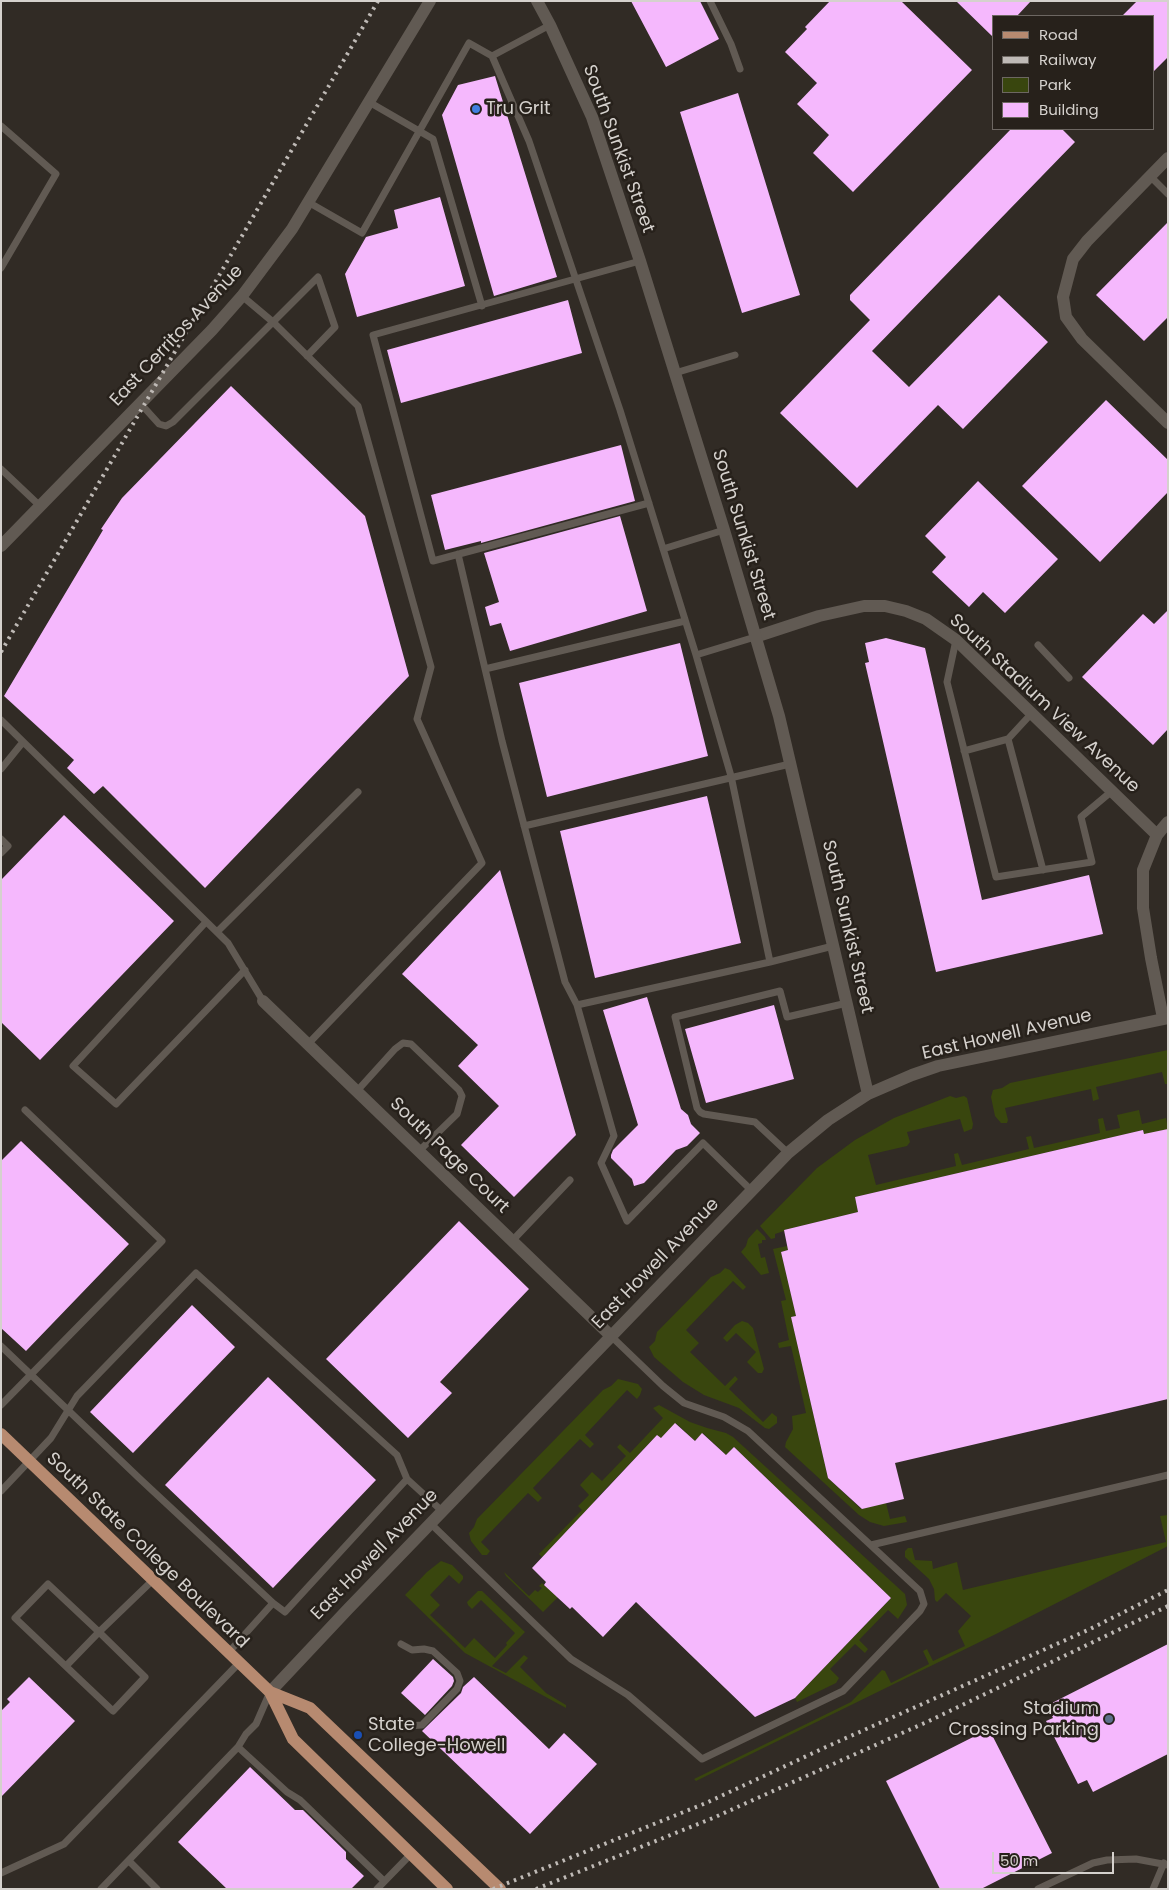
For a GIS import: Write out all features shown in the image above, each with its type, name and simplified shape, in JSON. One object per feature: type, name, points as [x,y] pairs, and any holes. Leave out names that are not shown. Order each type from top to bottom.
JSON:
[{"type":"main road","name":"South State College Boulevard","points":[[1,1434],[270,1692],[293,1739],[447,1889]]},
{"type":"main road","name":"South State College Boulevard","points":[[270,1692],[310,1708],[500,1889]]},
{"type":"street","name":"East Cerritos Avenue","points":[[1,546],[212,330],[272,258],[430,1]]},
{"type":"street","name":"South Sunkist Street","points":[[536,1],[550,25],[587,105],[640,262],[724,530],[767,673],[868,1094]]},
{"type":"street","points":[[1168,158],[1087,241],[1073,258],[1063,297],[1066,317],[1082,339],[1168,423]]},
{"type":"street","name":"South Stadium View Avenue","points":[[755,637],[819,616],[864,606],[885,606],[906,611],[926,619],[956,640],[1157,835]]},
{"type":"street","points":[[1166,1017],[1150,958],[1143,908],[1143,870],[1157,835],[1168,822]]},
{"type":"street","name":"South Page Court","points":[[263,1001],[611,1336]]},
{"type":"street","name":"East Howell Avenue","points":[[270,1692],[751,1190],[788,1154],[828,1120],[868,1094],[912,1074],[938,1066],[1166,1017]]},
{"type":"lane","points":[[710,1],[731,44],[740,69]]},
{"type":"lane","points":[[492,56],[550,25]]},
{"type":"lane","points":[[308,202],[362,233],[469,43],[492,56],[529,141],[617,402],[696,655],[731,776],[770,962]]},
{"type":"lane","points":[[369,102],[434,139],[482,306]]},
{"type":"lane","points":[[1,126],[56,174],[1,268]]},
{"type":"lane","points":[[1150,176],[1168,194]]},
{"type":"lane","points":[[640,262],[373,335],[433,561],[649,503]]},
{"type":"lane","points":[[140,403],[159,424],[166,426],[172,422],[318,276],[335,327],[307,356]]},
{"type":"lane","points":[[242,296],[273,322],[358,406],[431,667],[417,719],[482,863],[308,1044]]},
{"type":"lane","points":[[675,373],[735,355]]},
{"type":"lane","points":[[1,469],[40,506]]},
{"type":"lane","points":[[663,549],[724,530]]},
{"type":"lane","points":[[458,554],[524,826],[565,982],[577,1005],[614,1136],[601,1163],[627,1221],[703,1143],[751,1190]]},
{"type":"lane","points":[[485,669],[685,620]]},
{"type":"lane","points":[[696,655],[755,637]]},
{"type":"lane","points":[[956,640],[946,682],[996,877],[1092,862],[1082,817],[1112,791]]},
{"type":"lane","points":[[1038,645],[1069,678]]},
{"type":"lane","points":[[964,751],[1008,739],[1032,713]]},
{"type":"lane","points":[[1,720],[228,943],[263,1001]]},
{"type":"lane","points":[[1008,739],[1043,870]]},
{"type":"lane","points":[[1,769],[23,742]]},
{"type":"lane","points":[[524,826],[731,776],[790,764]]},
{"type":"lane","points":[[217,932],[358,792]]},
{"type":"lane","points":[[1,839],[8,846],[1,853]]},
{"type":"lane","points":[[206,922],[73,1066],[116,1104],[245,970]]},
{"type":"lane","points":[[577,1005],[833,946]]},
{"type":"lane","points":[[788,1154],[755,1122],[700,1112],[697,1108],[675,1017],[780,991],[787,1017],[847,1003]]},
{"type":"lane","points":[[357,1091],[395,1049],[404,1043],[411,1044],[459,1090],[462,1096],[457,1114],[419,1151]]},
{"type":"lane","points":[[1,1405],[162,1241],[25,1110]]},
{"type":"lane","points":[[512,1241],[570,1180]]},
{"type":"lane","points":[[1,1492],[51,1438],[77,1396],[196,1273],[397,1455],[407,1479],[442,1511]]},
{"type":"lane","points":[[430,1523],[571,1659],[628,1695],[702,1759],[843,1691],[920,1611],[924,1604],[920,1591],[748,1431],[724,1416],[684,1403],[663,1386],[611,1336]]},
{"type":"lane","points":[[1,1346],[139,1478],[285,1612],[407,1479]]},
{"type":"lane","points":[[871,1545],[1168,1475]]},
{"type":"lane","points":[[66,1666],[153,1580]]},
{"type":"lane","points":[[48,1584],[99,1632],[145,1677],[112,1711],[15,1618],[48,1584]]},
{"type":"lane","points":[[228,1652],[273,1602]]},
{"type":"lane","points":[[401,1644],[412,1650],[424,1649],[433,1651],[456,1673],[460,1681],[457,1689],[422,1725],[408,1726]]},
{"type":"lane","points":[[1,1872],[64,1844],[239,1663]]},
{"type":"lane","points":[[101,1889],[238,1747],[246,1734],[256,1724],[270,1692]]},
{"type":"lane","points":[[238,1747],[287,1792],[300,1800],[384,1881]]},
{"type":"lane","points":[[377,1889],[411,1854]]},
{"type":"lane","points":[[1038,1889],[1093,1863],[1107,1860],[1136,1859],[1166,1864],[1153,1889]]},
{"type":"lane","points":[[129,1861],[158,1889]]},
{"type":"green space","points":[[1168,1050],[1168,1084],[1165,1084],[1162,1072],[1096,1087],[1099,1099],[1093,1101],[1091,1089],[1005,1108],[1007,1123],[1001,1123],[995,1116],[991,1097],[993,1090],[1002,1088],[1010,1083]]},
{"type":"green space","points":[[950,1096],[956,1098],[964,1096],[967,1098],[973,1124],[972,1129],[964,1132],[960,1119],[907,1132],[910,1142],[907,1146],[868,1155],[876,1185],[956,1166],[954,1154],[958,1153],[962,1165],[1029,1149],[1026,1137],[1031,1136],[1034,1148],[1100,1133],[1098,1119],[1103,1118],[1106,1131],[1120,1128],[1117,1115],[1139,1110],[1142,1124],[1166,1118],[1168,1129],[1145,1137],[1143,1130],[855,1197],[858,1212],[784,1230],[775,1234],[775,1238],[771,1239],[760,1226],[817,1168],[855,1140],[894,1118]]},
{"type":"green space","points":[[757,1229],[766,1240],[762,1240],[762,1243],[758,1244],[761,1258],[765,1257],[769,1273],[761,1275],[741,1252],[746,1246],[748,1239]]},
{"type":"green space","points":[[787,1246],[788,1250],[781,1252],[796,1316],[791,1317],[828,1478],[861,1509],[886,1503],[890,1519],[905,1516],[907,1522],[884,1526],[870,1522],[859,1515],[785,1447],[793,1429],[792,1416],[806,1413],[791,1346],[779,1348],[778,1343],[789,1340],[781,1301],[786,1300],[773,1249]]},
{"type":"green space","points":[[725,1268],[730,1270],[746,1287],[743,1290],[733,1281],[686,1330],[699,1343],[690,1352],[725,1386],[735,1376],[738,1379],[729,1389],[763,1422],[772,1413],[777,1417],[777,1423],[769,1429],[739,1408],[704,1395],[683,1382],[654,1357],[649,1347],[655,1341],[657,1332],[711,1277],[720,1273]]},
{"type":"green space","points":[[742,1321],[748,1323],[753,1328],[764,1369],[762,1373],[758,1373],[747,1362],[756,1352],[736,1333],[727,1342],[723,1338],[735,1325]]},
{"type":"green space","points":[[618,1379],[638,1384],[642,1389],[637,1399],[627,1390],[585,1435],[594,1444],[590,1448],[580,1439],[533,1488],[542,1498],[538,1502],[528,1493],[481,1542],[490,1551],[487,1555],[482,1555],[471,1541],[469,1533],[477,1519],[603,1390],[611,1386]]},
{"type":"green space","points":[[659,1405],[690,1422],[733,1437],[905,1594],[907,1605],[898,1619],[888,1610],[859,1640],[868,1649],[865,1653],[855,1644],[830,1669],[839,1678],[836,1683],[797,1702],[795,1698],[891,1598],[734,1447],[726,1455],[703,1433],[695,1441],[676,1423],[661,1438],[657,1435],[594,1501],[598,1504],[542,1557],[539,1554],[582,1510],[578,1506],[589,1495],[580,1485],[592,1472],[602,1481],[626,1456],[617,1447],[620,1444],[630,1453],[663,1418],[653,1408]]},
{"type":"green space","points":[[1168,1515],[1168,1546],[996,1634],[696,1781],[694,1779],[851,1702],[882,1670],[885,1671],[891,1683],[929,1664],[923,1651],[927,1649],[933,1661],[965,1646],[958,1631],[971,1616],[946,1593],[937,1602],[935,1600],[934,1589],[929,1579],[905,1557],[905,1551],[908,1548],[912,1548],[915,1560],[932,1561],[933,1569],[957,1562],[963,1590],[1166,1542],[1160,1516]]},
{"type":"green space","points":[[441,1561],[452,1565],[463,1576],[463,1579],[459,1584],[449,1575],[430,1595],[440,1605],[430,1615],[465,1648],[474,1638],[495,1658],[515,1633],[481,1600],[472,1609],[468,1605],[467,1602],[478,1591],[482,1591],[525,1632],[492,1666],[506,1673],[524,1655],[528,1658],[520,1667],[546,1693],[566,1705],[566,1708],[465,1653],[405,1595],[427,1572]]},
{"type":"green space","points":[[504,1572],[529,1596],[535,1590],[538,1592],[542,1588],[539,1586],[542,1583],[558,1597],[543,1612]]},
{"type":"building","points":[[631,1],[700,1],[719,39],[666,67]]},
{"type":"building","points":[[830,1],[901,1],[972,70],[853,192],[813,153],[829,135],[797,104],[817,83],[785,52],[807,29],[805,27]]},
{"type":"building","points":[[956,1],[1031,1],[1018,15],[992,15],[992,36]]},
{"type":"building","points":[[1137,1],[1168,1],[1168,57],[1154,71],[1154,15],[1123,15]]},
{"type":"building","points":[[495,76],[557,277],[494,296],[442,115],[458,85]]},
{"type":"building","points":[[738,93],[800,295],[742,313],[680,112]]},
{"type":"building","points":[[1010,130],[1063,130],[1075,142],[872,351],[909,387],[999,295],[1048,342],[963,429],[938,405],[857,488],[780,413],[870,320],[850,300],[850,295]]},
{"type":"building","points":[[440,197],[465,286],[357,317],[345,274],[366,237],[398,228],[394,210]]},
{"type":"building","points":[[1168,222],[1168,317],[1144,341],[1096,295]]},
{"type":"building","points":[[568,300],[582,353],[401,403],[387,350]]},
{"type":"building","points":[[231,386],[365,516],[409,676],[205,888],[103,786],[94,794],[67,768],[74,760],[4,696],[103,530],[101,529],[122,498]]},
{"type":"building","points":[[1106,400],[1168,460],[1168,492],[1100,562],[1022,486]]},
{"type":"building","points":[[621,445],[635,501],[481,543],[481,541],[445,550],[431,495]]},
{"type":"building","points":[[978,481],[1058,559],[1005,613],[983,592],[969,607],[932,572],[946,557],[925,536]]},
{"type":"building","points":[[620,516],[647,611],[510,651],[501,623],[490,626],[485,607],[499,602],[484,553]]},
{"type":"building","points":[[1168,610],[1168,729],[1153,745],[1082,677],[1143,614],[1154,624]]},
{"type":"building","points":[[886,638],[925,648],[982,900],[1089,875],[1103,934],[936,972],[865,663],[869,662],[865,643]]},
{"type":"building","points":[[680,643],[708,756],[547,797],[519,683]]},
{"type":"building","points":[[707,796],[741,943],[595,978],[560,831]]},
{"type":"building","points":[[64,815],[174,921],[40,1060],[1,1022],[1,880]]},
{"type":"building","points":[[500,870],[576,1135],[514,1197],[461,1145],[499,1106],[458,1066],[478,1045],[402,974]]},
{"type":"building","points":[[647,997],[681,1109],[688,1115],[691,1124],[700,1133],[687,1146],[676,1150],[644,1183],[634,1186],[632,1179],[611,1158],[613,1150],[638,1125],[603,1010]]},
{"type":"building","points":[[774,1005],[794,1079],[706,1103],[685,1029]]},
{"type":"building","points":[[1168,1129],[1168,1399],[895,1463],[904,1499],[862,1509],[828,1478],[791,1317],[796,1316],[781,1252],[788,1250],[784,1230],[858,1212],[855,1197],[1143,1130],[1144,1134]]},
{"type":"building","points":[[21,1141],[129,1244],[26,1351],[1,1328],[1,1161]]},
{"type":"building","points":[[459,1221],[529,1289],[440,1382],[452,1393],[408,1438],[326,1359]]},
{"type":"building","points":[[192,1305],[235,1347],[133,1453],[90,1412]]},
{"type":"building","points":[[268,1377],[376,1480],[273,1588],[165,1485]]},
{"type":"building","points":[[675,1423],[695,1441],[702,1433],[726,1455],[734,1447],[891,1598],[795,1698],[755,1717],[636,1602],[603,1637],[572,1607],[570,1609],[544,1585],[546,1582],[532,1568],[657,1435],[661,1438]]},
{"type":"building","name":"Stadium Crossing Parking","points":[[1168,1644],[1168,1754],[1093,1792],[1087,1780],[1078,1784],[1046,1721],[1053,1718],[1048,1708],[1053,1705],[1052,1703]]},
{"type":"building","points":[[433,1659],[453,1677],[454,1681],[452,1686],[425,1715],[401,1693]]},
{"type":"building","points":[[29,1677],[75,1721],[1,1797],[1,1711],[10,1702],[7,1699]]},
{"type":"building","points":[[474,1677],[549,1749],[564,1733],[597,1764],[530,1834],[422,1731],[461,1693],[463,1687]]},
{"type":"building","points":[[989,1729],[1052,1853],[981,1889],[940,1889],[886,1781]]},
{"type":"building","points":[[250,1767],[295,1810],[303,1810],[346,1852],[346,1859],[364,1876],[351,1889],[227,1889],[178,1842]]},
{"type":"railway","points":[[1,652],[378,1]]},
{"type":"railway","points":[[493,1889],[706,1803],[826,1747],[1088,1630],[1168,1590]]},
{"type":"railway","points":[[536,1889],[713,1818],[929,1721],[1168,1606]]},
{"type":"place","name":"Tru Grit","points":[[476,109]]},
{"type":"place","name":"Stadium Crossing Parking","points":[[1109,1719]]},
{"type":"place","name":"State College-Howell","points":[[358,1735]]}]
